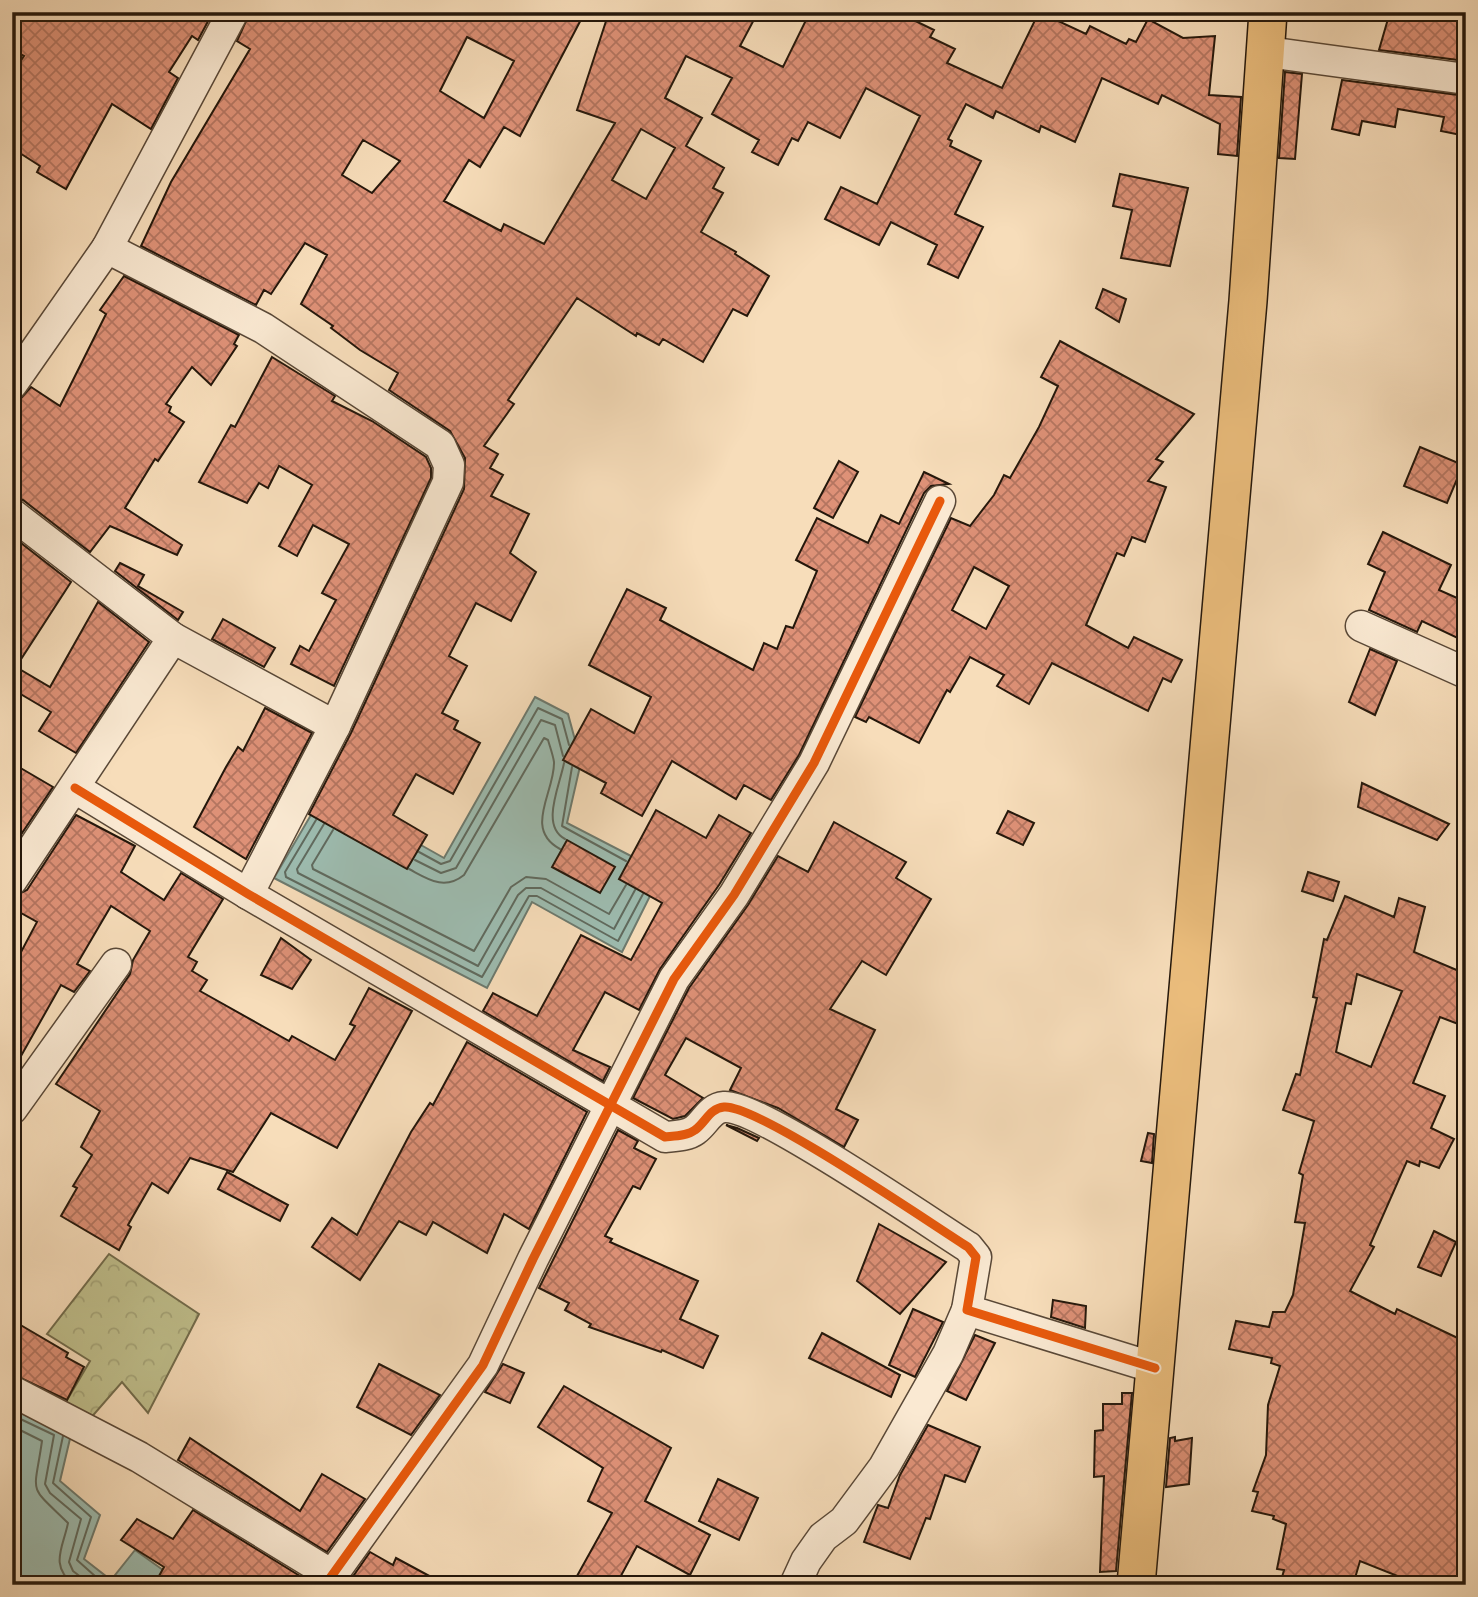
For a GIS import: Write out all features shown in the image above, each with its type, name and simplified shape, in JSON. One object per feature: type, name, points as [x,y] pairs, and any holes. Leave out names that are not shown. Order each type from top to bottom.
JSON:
[{"type":"main road","points":[[1136,1585],[1267,52],[1268,12]]},
{"type":"street","points":[[12,384],[107,248],[233,12]]},
{"type":"street","points":[[1267,52],[1466,79]]},
{"type":"street","points":[[107,248],[263,328],[440,445],[449,465],[448,482],[335,726],[248,894]]},
{"type":"street","points":[[12,1391],[139,1457],[328,1580],[483,1365],[533,1259],[613,1105],[674,979],[734,895],[814,763],[940,501]]},
{"type":"street","points":[[12,514],[173,638],[335,726]]},
{"type":"street","points":[[1361,626],[1466,673]]},
{"type":"street","points":[[12,880],[173,638]]},
{"type":"street","points":[[75,788],[248,894],[665,1137],[694,1132],[714,1110],[724,1107],[745,1111],[822,1154],[968,1247],[976,1257],[967,1310],[948,1354],[884,1467],[844,1521],[823,1537],[806,1561],[795,1585]]},
{"type":"street","points":[[12,1109],[79,1011],[116,964]]},
{"type":"street","points":[[967,1310],[1155,1368]]},
{"type":"green space","points":[[109,1254],[199,1314],[148,1413],[122,1382],[89,1420],[63,1407],[90,1361],[47,1334]]},
{"type":"water","points":[[535,697],[568,714],[581,762],[567,823],[662,872],[622,952],[532,902],[487,988],[274,878],[325,791],[444,858]]},
{"type":"water","points":[[12,1397],[73,1426],[60,1481],[100,1515],[84,1559],[111,1580],[135,1550],[184,1585],[12,1585]]},
{"type":"building","points":[[12,12],[213,12],[198,40],[192,36],[169,72],[178,78],[151,129],[112,104],[66,189],[37,172],[40,166],[12,148],[12,74],[24,56],[12,50]]},
{"type":"building","points":[[250,12],[585,12],[520,136],[504,127],[480,167],[469,160],[444,201],[501,231],[504,224],[544,244],[615,123],[577,110],[609,12],[758,12],[740,46],[783,67],[810,12],[897,12],[934,30],[930,37],[955,49],[947,63],[1002,88],[1039,12],[1086,34],[1090,26],[1126,44],[1129,39],[1136,42],[1148,19],[1183,38],[1215,36],[1209,95],[1241,97],[1237,156],[1218,154],[1220,124],[1162,95],[1158,104],[1102,78],[1075,142],[1041,126],[1039,132],[996,111],[993,118],[966,104],[948,139],[952,141],[950,146],[981,161],[955,214],[983,227],[958,278],[928,264],[937,245],[891,222],[879,245],[825,219],[841,187],[877,204],[920,116],[866,88],[840,138],[808,122],[798,141],[792,138],[778,165],[752,152],[759,140],[712,114],[732,78],[686,56],[665,98],[702,118],[686,146],[724,168],[713,188],[723,193],[701,232],[736,252],[735,254],[769,276],[747,316],[733,309],[703,362],[663,339],[659,345],[637,333],[636,336],[577,298],[508,400],[514,404],[484,446],[498,454],[490,468],[503,475],[491,496],[529,514],[510,553],[536,572],[511,621],[476,603],[449,656],[467,666],[442,713],[458,721],[454,729],[480,743],[453,794],[416,774],[393,815],[427,835],[407,869],[309,814],[351,733],[464,489],[465,458],[450,431],[389,390],[398,373],[360,350],[331,328],[333,326],[301,304],[327,255],[305,243],[271,294],[264,290],[256,305],[141,246],[171,182],[250,49],[237,41]],"holes":[[[467,37],[514,61],[484,118],[440,91]],[[641,129],[675,148],[646,199],[612,180]],[[363,140],[400,161],[372,193],[342,175]]]},
{"type":"building","points":[[1390,12],[1466,12],[1466,61],[1379,50]]},
{"type":"building","points":[[1285,72],[1302,74],[1295,159],[1279,158]]},
{"type":"building","points":[[1342,80],[1466,96],[1466,136],[1441,131],[1444,117],[1398,109],[1395,127],[1362,121],[1359,135],[1332,129]]},
{"type":"building","points":[[1120,174],[1188,188],[1170,266],[1121,258],[1132,210],[1113,206]]},
{"type":"building","points":[[124,276],[239,335],[234,344],[237,346],[211,385],[192,367],[166,404],[171,407],[169,412],[184,422],[158,461],[155,459],[125,508],[182,545],[177,555],[110,526],[90,552],[23,500],[12,497],[12,401],[20,399],[31,387],[60,406],[106,314],[100,310]]},
{"type":"building","points":[[1103,289],[1126,299],[1119,322],[1096,308]]},
{"type":"building","points":[[1060,341],[1194,414],[1156,459],[1163,462],[1148,481],[1166,487],[1145,542],[1132,537],[1124,556],[1117,553],[1086,625],[1128,648],[1134,637],[1182,660],[1171,682],[1163,678],[1148,711],[1052,663],[1029,704],[997,686],[1004,675],[970,657],[950,692],[947,690],[919,743],[869,717],[866,722],[855,717],[951,518],[970,526],[994,495],[1004,475],[1010,478],[1039,427],[1058,386],[1041,377]],"holes":[[[974,567],[1009,586],[986,629],[952,610]]]},
{"type":"building","points":[[272,357],[335,396],[332,401],[372,421],[426,457],[431,468],[431,478],[334,686],[291,664],[300,646],[309,651],[336,600],[322,593],[349,544],[313,525],[297,556],[279,546],[312,485],[279,466],[268,488],[259,483],[247,503],[199,482],[231,425],[235,427]]},
{"type":"building","points":[[1420,447],[1463,465],[1447,503],[1404,486]]},
{"type":"building","points":[[839,461],[858,472],[833,518],[814,508]]},
{"type":"building","points":[[924,472],[949,484],[931,486],[924,493],[799,755],[771,800],[744,785],[736,799],[672,761],[642,816],[601,793],[606,783],[563,760],[591,709],[634,733],[651,697],[589,665],[627,589],[666,608],[660,620],[753,670],[764,643],[777,649],[786,626],[793,628],[817,571],[796,560],[817,518],[868,543],[881,515],[899,524]]},
{"type":"building","points":[[1383,532],[1451,565],[1439,590],[1466,602],[1466,642],[1422,621],[1417,632],[1369,610],[1385,572],[1368,564]]},
{"type":"building","points":[[12,536],[71,582],[16,667],[50,687],[98,602],[149,642],[76,753],[39,731],[51,712],[12,689]]},
{"type":"building","points":[[120,563],[144,575],[138,586],[183,612],[178,620],[115,571]]},
{"type":"building","points":[[223,619],[275,648],[264,667],[212,639]]},
{"type":"building","points":[[1370,649],[1397,661],[1375,715],[1349,702]]},
{"type":"building","points":[[265,708],[312,733],[246,859],[194,827],[226,767],[238,747],[243,751]]},
{"type":"building","points":[[12,763],[53,787],[12,848]]},
{"type":"building","points":[[1362,783],[1449,824],[1437,840],[1358,807]]},
{"type":"building","points":[[656,810],[706,838],[719,815],[751,833],[719,885],[660,969],[639,1010],[605,992],[573,1050],[610,1067],[603,1081],[483,1011],[493,993],[537,1016],[581,935],[631,960],[662,903],[619,879]]},
{"type":"building","points":[[1008,811],[1034,823],[1023,845],[997,833]]},
{"type":"building","points":[[76,815],[135,846],[121,872],[164,900],[181,873],[223,899],[188,957],[197,962],[192,971],[207,980],[200,991],[289,1041],[292,1036],[335,1060],[355,1026],[350,1024],[369,988],[412,1011],[337,1148],[271,1113],[233,1172],[190,1158],[168,1193],[152,1183],[128,1225],[131,1227],[119,1250],[61,1216],[77,1188],[73,1186],[92,1155],[81,1147],[100,1111],[56,1084],[130,974],[133,960],[150,931],[111,906],[77,964],[90,971],[74,992],[61,985],[12,1072],[12,969],[37,922],[12,908],[12,897],[27,890]]},
{"type":"building","points":[[834,822],[906,862],[896,878],[931,899],[886,975],[862,961],[830,1009],[875,1030],[836,1109],[858,1120],[844,1147],[778,1108],[730,1090],[741,1068],[686,1038],[665,1075],[703,1098],[685,1116],[673,1119],[633,1098],[689,988],[748,905],[778,856],[808,872]]},
{"type":"building","points":[[567,840],[615,867],[600,893],[552,867]]},
{"type":"building","points":[[1308,872],[1339,882],[1333,901],[1302,891]]},
{"type":"building","points":[[1345,896],[1394,917],[1399,898],[1425,907],[1414,952],[1466,974],[1466,1027],[1440,1017],[1413,1083],[1445,1096],[1431,1128],[1454,1139],[1439,1168],[1420,1161],[1419,1166],[1407,1161],[1370,1245],[1374,1247],[1350,1291],[1395,1314],[1397,1309],[1466,1342],[1466,1585],[1420,1585],[1360,1561],[1353,1585],[1280,1585],[1284,1570],[1277,1569],[1286,1524],[1273,1519],[1274,1516],[1252,1511],[1258,1492],[1253,1491],[1266,1455],[1268,1405],[1280,1366],[1271,1363],[1272,1358],[1229,1349],[1236,1321],[1269,1327],[1273,1312],[1285,1312],[1293,1295],[1305,1223],[1295,1222],[1303,1175],[1299,1173],[1314,1121],[1283,1110],[1296,1074],[1300,1075],[1317,998],[1313,997],[1324,939],[1327,940]],"holes":[[[1357,974],[1402,991],[1371,1067],[1336,1052],[1346,1003],[1351,1004]]]},
{"type":"building","points":[[281,938],[311,960],[292,989],[261,975]]},
{"type":"building","points":[[467,1042],[587,1112],[529,1229],[504,1214],[487,1253],[433,1222],[426,1235],[399,1221],[360,1280],[312,1247],[332,1218],[357,1235],[411,1132],[430,1103],[433,1105]]},
{"type":"building","points":[[726,1125],[737,1128],[759,1138],[757,1141]]},
{"type":"building","points":[[618,1130],[638,1141],[634,1148],[656,1159],[640,1189],[633,1186],[605,1236],[612,1239],[610,1242],[698,1281],[680,1319],[718,1336],[703,1368],[662,1350],[661,1352],[589,1327],[591,1324],[565,1310],[569,1303],[539,1288]]},
{"type":"building","points":[[1148,1133],[1154,1134],[1152,1163],[1141,1161]]},
{"type":"building","points":[[227,1172],[288,1205],[280,1221],[218,1189]]},
{"type":"building","points":[[879,1224],[946,1262],[900,1314],[857,1281]]},
{"type":"building","points":[[1434,1231],[1456,1242],[1441,1276],[1418,1267]]},
{"type":"building","points":[[1053,1300],[1086,1306],[1085,1328],[1051,1317]]},
{"type":"building","points":[[913,1309],[943,1322],[915,1377],[889,1365]]},
{"type":"building","points":[[12,1320],[68,1353],[66,1357],[84,1367],[67,1400],[12,1374]]},
{"type":"building","points":[[822,1333],[900,1375],[891,1397],[809,1358]]},
{"type":"building","points":[[975,1335],[995,1343],[966,1400],[947,1391]]},
{"type":"building","points":[[379,1364],[440,1395],[411,1435],[357,1407]]},
{"type":"building","points":[[503,1364],[524,1373],[510,1403],[485,1392]]},
{"type":"building","points":[[564,1386],[671,1448],[645,1501],[710,1535],[690,1575],[637,1546],[616,1585],[572,1585],[612,1513],[588,1501],[603,1468],[538,1427]]},
{"type":"building","points":[[1122,1393],[1132,1393],[1116,1571],[1100,1572],[1104,1476],[1094,1477],[1095,1431],[1103,1430],[1103,1404],[1122,1404]]},
{"type":"building","points":[[928,1425],[980,1447],[965,1482],[945,1475],[930,1519],[926,1518],[910,1559],[864,1542],[878,1505],[888,1508],[900,1475]]},
{"type":"building","points":[[1175,1437],[1175,1441],[1192,1438],[1189,1484],[1166,1487],[1170,1438]]},
{"type":"building","points":[[190,1438],[300,1511],[322,1474],[365,1499],[327,1552],[178,1460]]},
{"type":"building","points":[[718,1479],[758,1498],[739,1540],[699,1521]]},
{"type":"building","points":[[193,1510],[308,1581],[308,1585],[154,1585],[164,1567],[121,1540],[137,1519],[173,1539]]},
{"type":"building","points":[[370,1552],[393,1565],[396,1558],[446,1585],[347,1585]]},
{"type":"cycle path","points":[[325,1585],[483,1365],[533,1259],[674,979],[734,895],[814,763],[940,501]]},
{"type":"cycle path","points":[[75,788],[248,894],[665,1137],[692,1132],[711,1113],[724,1107],[742,1111],[771,1124],[806,1144],[968,1247],[976,1257],[967,1310],[1155,1368]]}]
